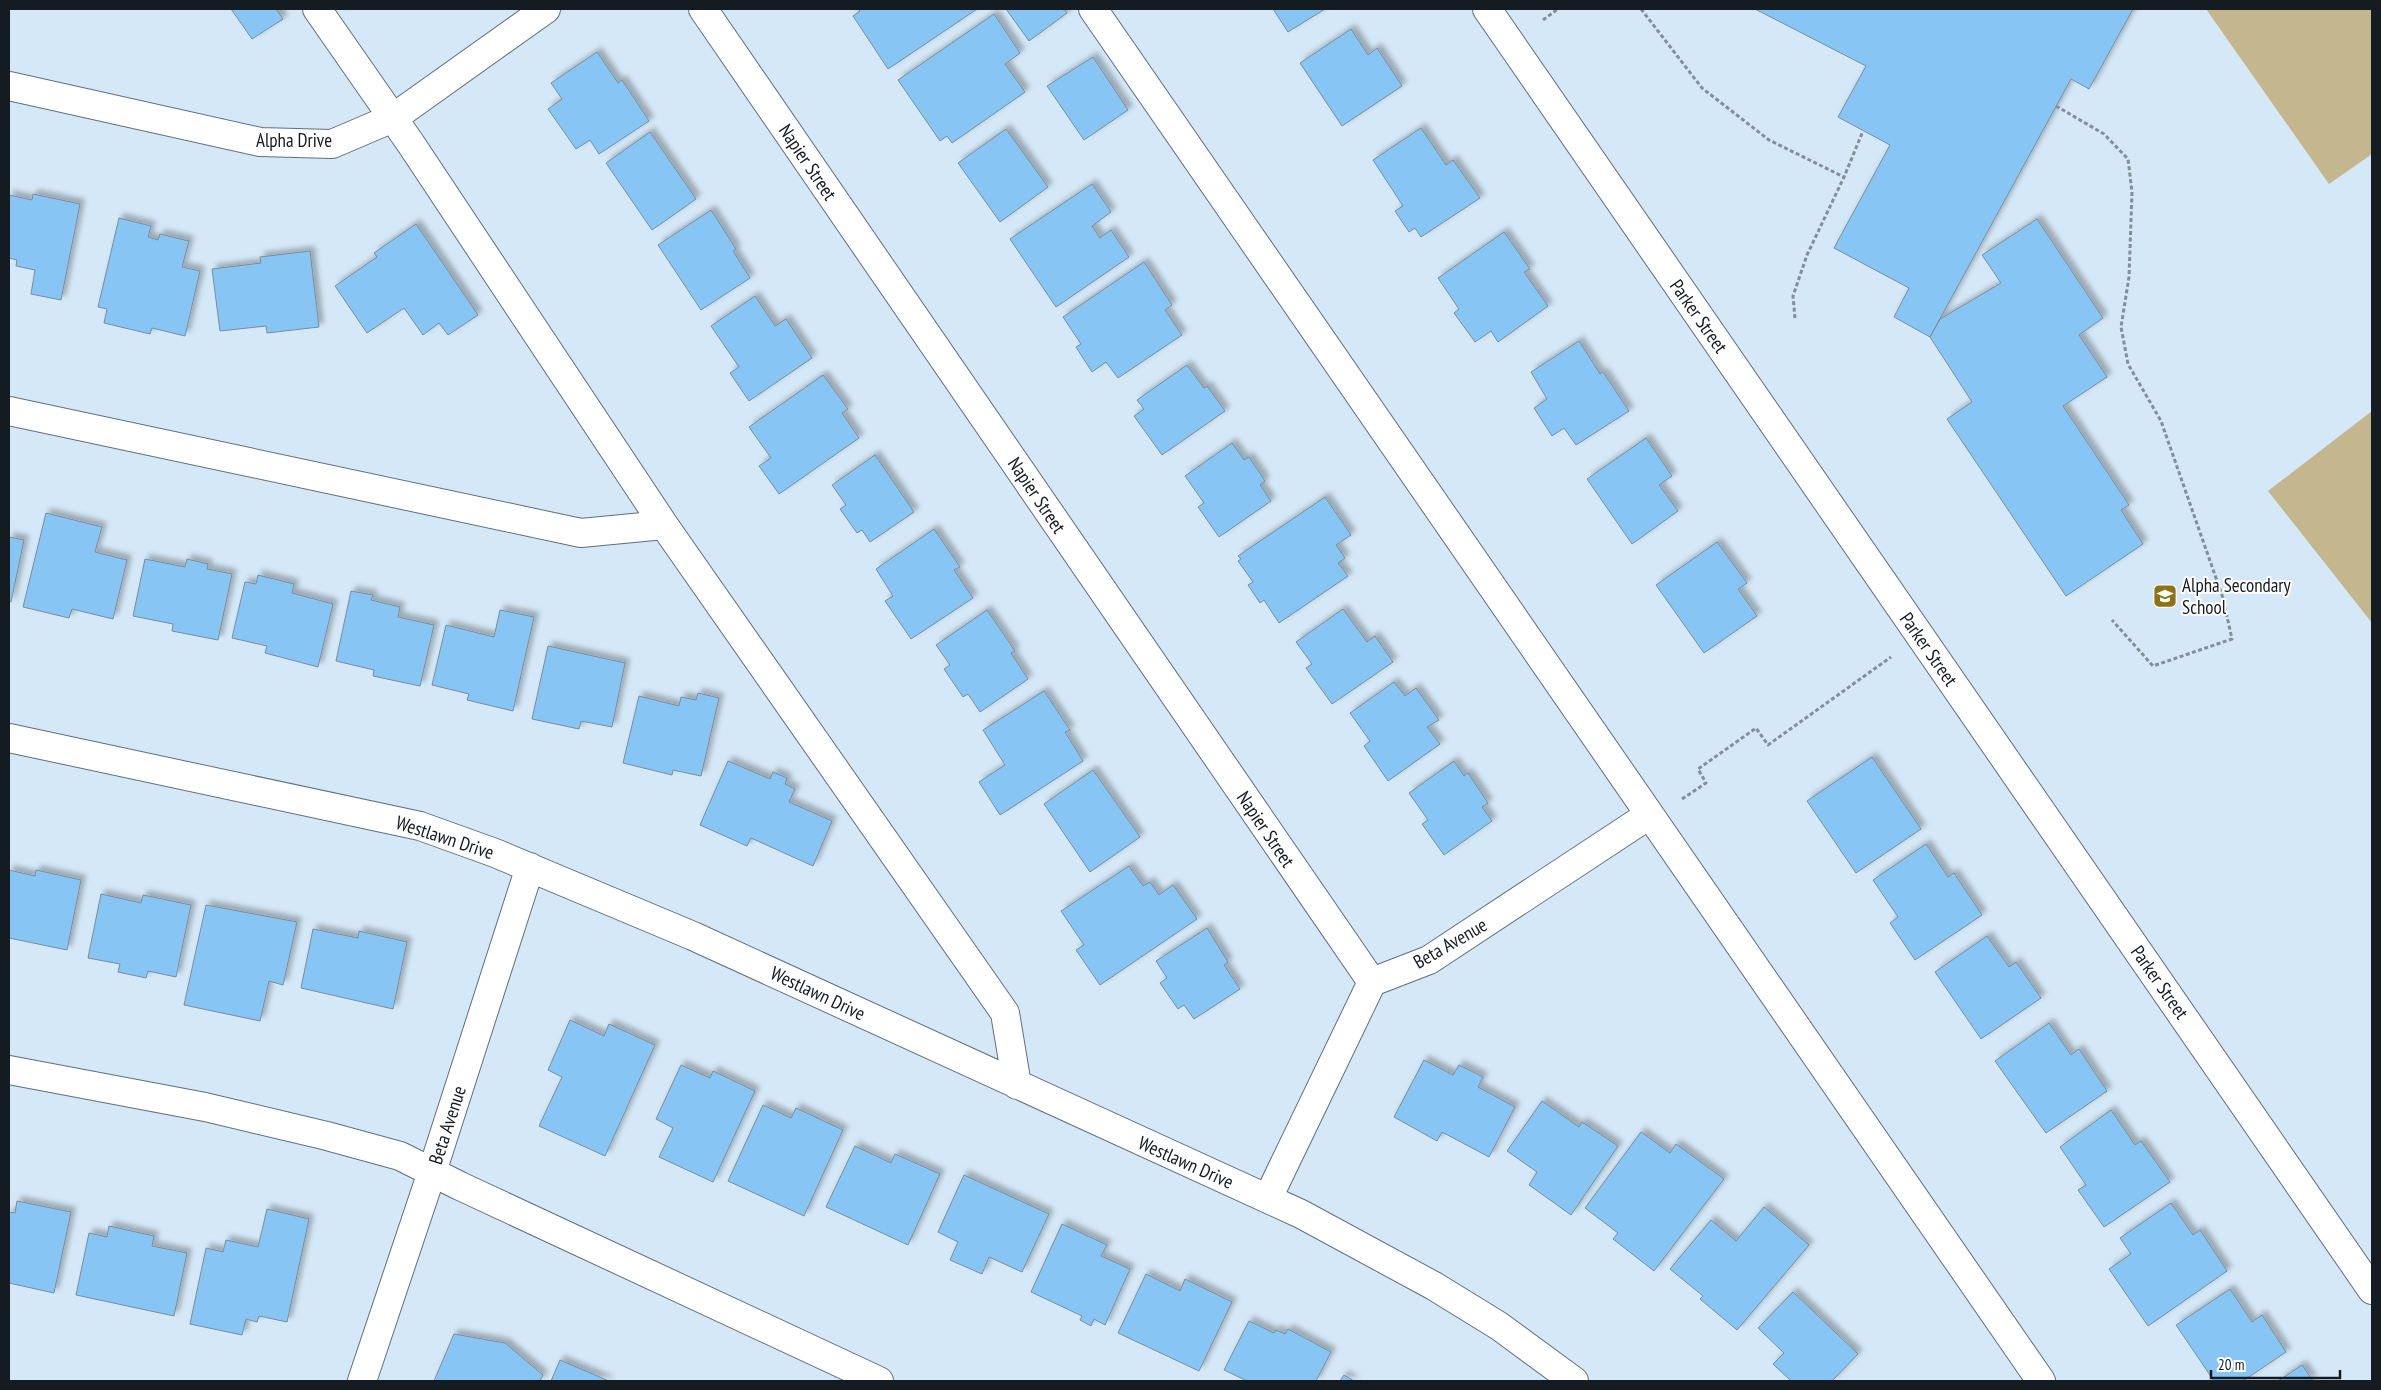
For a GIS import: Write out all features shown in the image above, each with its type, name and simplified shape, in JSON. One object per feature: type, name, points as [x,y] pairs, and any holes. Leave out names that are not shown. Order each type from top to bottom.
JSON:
[{"type":"street","points":[[317,9],[393,118],[664,525],[1005,1013],[1017,1085]]},
{"type":"street","name":"Alpha Drive","points":[[9,86],[260,142],[332,144],[393,118],[546,9]]},
{"type":"street","name":"Napier Street","points":[[703,9],[1372,982]]},
{"type":"street","points":[[1093,9],[2040,1381]]},
{"type":"street","name":"Parker Street","points":[[1487,9],[2372,1290]]},
{"type":"street","points":[[9,411],[581,533],[664,525]]},
{"type":"street","name":"Westlawn Drive","points":[[9,738],[420,826],[530,867],[693,936],[1268,1198],[1434,1286],[1499,1326],[1574,1381]]},
{"type":"street","name":"Beta Avenue","points":[[1372,982],[1429,960],[1649,815]]},
{"type":"street","name":"Beta Avenue","points":[[362,1381],[432,1172],[530,867]]},
{"type":"street","points":[[1268,1198],[1372,982]]},
{"type":"street","points":[[9,1070],[270,1121],[400,1156],[879,1381]]},
{"type":"path","points":[[1543,20],[1558,9]]},
{"type":"path","points":[[1641,9],[1702,88],[1769,140],[1844,177]]},
{"type":"path","points":[[2056,106],[2104,134],[2128,159],[2132,192],[2130,278],[2121,328],[2128,364],[2161,421],[2223,598],[2232,638],[2153,666],[2112,620]]},
{"type":"path","points":[[1795,318],[1793,296],[1801,271],[1864,131]]},
{"type":"path","points":[[1678,802],[1706,783],[1698,769],[1756,728],[1768,745],[1894,655]]},
{"type":"shaded area","points":[[2206,9],[2372,9],[2372,154],[2329,184]]},
{"type":"shaded area","points":[[2372,411],[2372,623],[2268,491]]},
{"type":"building","points":[[231,9],[276,9],[283,19],[252,39]]},
{"type":"building","points":[[858,9],[977,9],[888,69],[853,16],[860,11]]},
{"type":"building","points":[[1006,9],[1064,9],[1067,13],[1029,41]]},
{"type":"building","points":[[1273,9],[1325,9],[1288,32]]},
{"type":"building","points":[[1755,9],[2133,9],[2089,89],[2071,79],[1930,337],[1894,317],[1909,288],[1834,248],[1890,145],[1838,117],[1866,66]]},
{"type":"building","points":[[994,14],[1020,53],[1005,64],[1025,92],[952,143],[947,136],[940,141],[898,80]]},
{"type":"building","points":[[1351,29],[1368,55],[1377,48],[1402,86],[1342,126],[1300,63]]},
{"type":"building","points":[[597,52],[618,83],[622,80],[649,121],[599,154],[590,140],[576,149],[548,109],[562,99],[551,83]]},
{"type":"building","points":[[1093,57],[1128,110],[1084,140],[1047,86]]},
{"type":"building","points":[[1421,128],[1446,165],[1453,160],[1480,198],[1421,237],[1415,228],[1409,232],[1395,211],[1403,206],[1373,160]]},
{"type":"building","points":[[1006,129],[1048,187],[1000,222],[958,163]]},
{"type":"building","points":[[650,132],[696,199],[652,230],[606,163]]},
{"type":"building","points":[[1092,184],[1111,212],[1092,226],[1100,238],[1111,230],[1129,257],[1056,307],[1010,239]]},
{"type":"building","points":[[33,194],[80,204],[61,300],[31,294],[35,270],[16,266],[17,260],[9,258],[9,195],[32,200]]},
{"type":"building","points":[[711,210],[736,249],[733,251],[750,278],[701,310],[658,245]]},
{"type":"building","points":[[119,218],[151,226],[148,237],[158,240],[160,234],[189,241],[182,267],[200,271],[185,336],[152,328],[150,334],[104,323],[107,309],[98,307]]},
{"type":"building","points":[[2037,219],[2103,318],[2079,335],[2107,377],[2063,406],[2129,505],[2121,510],[2143,544],[2066,596],[1947,419],[1972,402],[1930,337],[1940,319],[2001,283],[1982,255]]},
{"type":"building","points":[[416,224],[478,315],[448,335],[439,323],[423,335],[404,308],[367,333],[335,286],[377,257],[374,253]]},
{"type":"building","points":[[1504,232],[1530,269],[1524,272],[1548,306],[1498,342],[1491,331],[1475,342],[1454,313],[1459,309],[1438,278]]},
{"type":"building","points":[[310,251],[319,327],[267,333],[266,326],[220,331],[212,269],[261,263],[260,257]]},
{"type":"building","points":[[1144,262],[1172,305],[1165,310],[1182,335],[1118,378],[1106,362],[1092,372],[1076,347],[1081,344],[1063,317]]},
{"type":"building","points":[[755,296],[775,326],[786,319],[812,358],[749,401],[730,373],[739,367],[711,326]]},
{"type":"building","points":[[1579,341],[1600,374],[1603,372],[1629,411],[1576,445],[1564,428],[1552,436],[1534,408],[1547,399],[1531,372]]},
{"type":"building","points":[[1187,365],[1204,388],[1207,386],[1225,411],[1162,455],[1134,416],[1144,409],[1137,400]]},
{"type":"building","points":[[823,375],[848,409],[842,413],[859,438],[779,494],[759,466],[771,458],[749,427]]},
{"type":"building","points":[[1646,438],[1672,476],[1659,485],[1678,511],[1632,544],[1587,479]]},
{"type":"building","points":[[1232,443],[1244,460],[1249,457],[1265,481],[1260,485],[1271,501],[1219,537],[1198,507],[1204,503],[1185,476]]},
{"type":"building","points":[[875,455],[914,512],[870,542],[862,530],[857,533],[840,509],[846,505],[832,485]]},
{"type":"building","points":[[1325,497],[1351,535],[1336,545],[1345,558],[1338,563],[1348,576],[1279,623],[1264,600],[1260,603],[1248,585],[1253,582],[1238,561],[1241,559],[1238,556]]},
{"type":"building","points":[[46,513],[102,527],[95,552],[127,560],[113,619],[72,609],[69,618],[23,607]]},
{"type":"building","points":[[934,529],[960,567],[954,570],[973,598],[911,639],[885,601],[893,596],[876,569]]},
{"type":"building","points":[[9,537],[24,540],[11,602],[9,601]]},
{"type":"building","points":[[1717,542],[1747,583],[1738,589],[1757,616],[1704,653],[1656,585]]},
{"type":"building","points":[[145,559],[185,567],[187,559],[208,564],[207,569],[232,574],[218,640],[172,631],[173,624],[133,616]]},
{"type":"building","points":[[258,575],[294,584],[292,593],[333,604],[318,667],[265,653],[267,646],[232,638],[245,582],[256,584]]},
{"type":"building","points":[[351,591],[373,595],[371,600],[400,607],[398,617],[434,625],[420,686],[373,676],[374,670],[336,661]]},
{"type":"building","points":[[1343,609],[1367,642],[1375,636],[1393,662],[1332,704],[1306,668],[1312,664],[1296,642]]},
{"type":"building","points":[[500,610],[534,617],[513,711],[467,700],[469,694],[432,685],[446,625],[494,637]]},
{"type":"building","points":[[987,610],[1015,651],[1011,653],[1028,679],[980,712],[968,694],[963,697],[944,669],[950,665],[936,645]]},
{"type":"building","points":[[548,646],[625,663],[612,727],[581,721],[579,729],[532,719]]},
{"type":"building","points":[[1394,682],[1405,696],[1416,688],[1439,720],[1427,727],[1440,744],[1388,781],[1364,746],[1370,741],[1350,713]]},
{"type":"building","points":[[1044,691],[1070,730],[1065,732],[1083,761],[1000,815],[979,782],[1005,765],[983,730]]},
{"type":"building","points":[[698,693],[719,698],[701,776],[673,770],[672,775],[623,763],[639,696],[679,706],[681,697],[696,700]]},
{"type":"building","points":[[1872,757],[1921,829],[1856,873],[1807,801]]},
{"type":"building","points":[[728,761],[770,779],[773,772],[787,778],[785,784],[795,789],[789,802],[832,821],[813,866],[751,838],[747,846],[700,825]]},
{"type":"building","points":[[1454,761],[1464,776],[1468,773],[1488,803],[1482,807],[1492,821],[1444,855],[1422,824],[1428,820],[1409,793]]},
{"type":"building","points":[[1093,770],[1140,837],[1090,872],[1044,804]]},
{"type":"building","points":[[1926,844],[1948,877],[1954,873],[1982,915],[1915,960],[1890,923],[1898,917],[1873,880]]},
{"type":"building","points":[[1129,866],[1143,886],[1150,882],[1159,895],[1173,885],[1197,919],[1100,985],[1076,950],[1084,945],[1061,911]]},
{"type":"building","points":[[9,870],[35,876],[36,870],[81,880],[67,950],[9,938]]},
{"type":"building","points":[[101,894],[141,903],[143,895],[191,905],[176,977],[148,971],[146,978],[118,972],[120,964],[88,958]]},
{"type":"building","points":[[206,905],[297,922],[283,985],[269,981],[260,1021],[184,1005]]},
{"type":"building","points":[[1207,928],[1228,962],[1224,965],[1240,989],[1194,1019],[1184,1005],[1178,1009],[1160,983],[1167,978],[1156,961]]},
{"type":"building","points":[[313,929],[358,938],[359,931],[407,942],[393,1009],[301,988]]},
{"type":"building","points":[[1987,936],[2009,967],[2016,962],[2041,998],[1981,1039],[1935,972]]},
{"type":"building","points":[[570,1020],[604,1036],[609,1024],[655,1045],[605,1156],[539,1126],[562,1077],[548,1070]]},
{"type":"building","points":[[2049,1023],[2071,1055],[2079,1049],[2107,1091],[2046,1133],[1995,1061]]},
{"type":"building","points":[[1424,1060],[1453,1075],[1459,1065],[1483,1077],[1478,1087],[1515,1107],[1489,1157],[1442,1132],[1437,1141],[1394,1117]]},
{"type":"building","points":[[681,1065],[710,1078],[713,1071],[755,1091],[713,1182],[659,1157],[673,1128],[656,1119]]},
{"type":"building","points":[[1542,1101],[1579,1127],[1582,1122],[1618,1146],[1571,1215],[1529,1185],[1537,1172],[1507,1151]]},
{"type":"building","points":[[763,1105],[791,1118],[796,1108],[843,1130],[804,1216],[728,1181]]},
{"type":"building","points":[[2111,1110],[2135,1145],[2141,1141],[2170,1182],[2104,1227],[2078,1190],[2086,1185],[2060,1147]]},
{"type":"building","points":[[1641,1132],[1670,1153],[1676,1144],[1724,1179],[1654,1271],[1613,1239],[1618,1233],[1585,1208]]},
{"type":"building","points":[[855,1146],[891,1163],[895,1154],[940,1174],[908,1245],[826,1207]]},
{"type":"building","points":[[964,1175],[1049,1214],[1022,1272],[989,1257],[982,1274],[950,1260],[958,1242],[938,1232]]},
{"type":"building","points":[[17,1201],[71,1212],[54,1293],[9,1283],[9,1212],[15,1213]]},
{"type":"building","points":[[2171,1203],[2193,1235],[2200,1230],[2227,1271],[2148,1326],[2109,1269],[2131,1254],[2120,1238]]},
{"type":"building","points":[[1764,1207],[1809,1245],[1737,1330],[1700,1299],[1703,1296],[1670,1269],[1711,1220],[1736,1241]]},
{"type":"building","points":[[267,1209],[309,1219],[287,1322],[259,1316],[257,1322],[246,1319],[242,1335],[190,1324],[206,1248],[223,1252],[226,1240],[258,1247]]},
{"type":"building","points":[[1062,1224],[1107,1245],[1101,1256],[1130,1269],[1105,1325],[1094,1319],[1091,1326],[1080,1320],[1082,1316],[1031,1292]]},
{"type":"building","points":[[109,1226],[154,1236],[152,1246],[187,1253],[174,1316],[76,1295],[89,1233],[107,1237]]},
{"type":"building","points":[[1146,1274],[1180,1291],[1185,1279],[1232,1302],[1199,1371],[1118,1333]]},
{"type":"building","points":[[2230,1289],[2252,1322],[2262,1315],[2286,1352],[2243,1381],[2214,1381],[2176,1325]]},
{"type":"building","points":[[1793,1292],[1858,1354],[1832,1381],[1791,1381],[1773,1364],[1784,1353],[1758,1328]]},
{"type":"building","points":[[1249,1321],[1274,1333],[1276,1330],[1285,1334],[1288,1329],[1331,1352],[1316,1381],[1247,1381],[1224,1370]]},
{"type":"building","points":[[454,1334],[505,1343],[543,1375],[540,1381],[434,1381]]},
{"type":"building","points":[[560,1360],[609,1381],[551,1381]]},
{"type":"building","points":[[2302,1365],[2313,1381],[2278,1381]]},
{"type":"building","points":[[1344,1375],[1354,1381],[1340,1381]]},
{"type":"place","name":"Alpha Secondary School","points":[[2165,596]]}]
